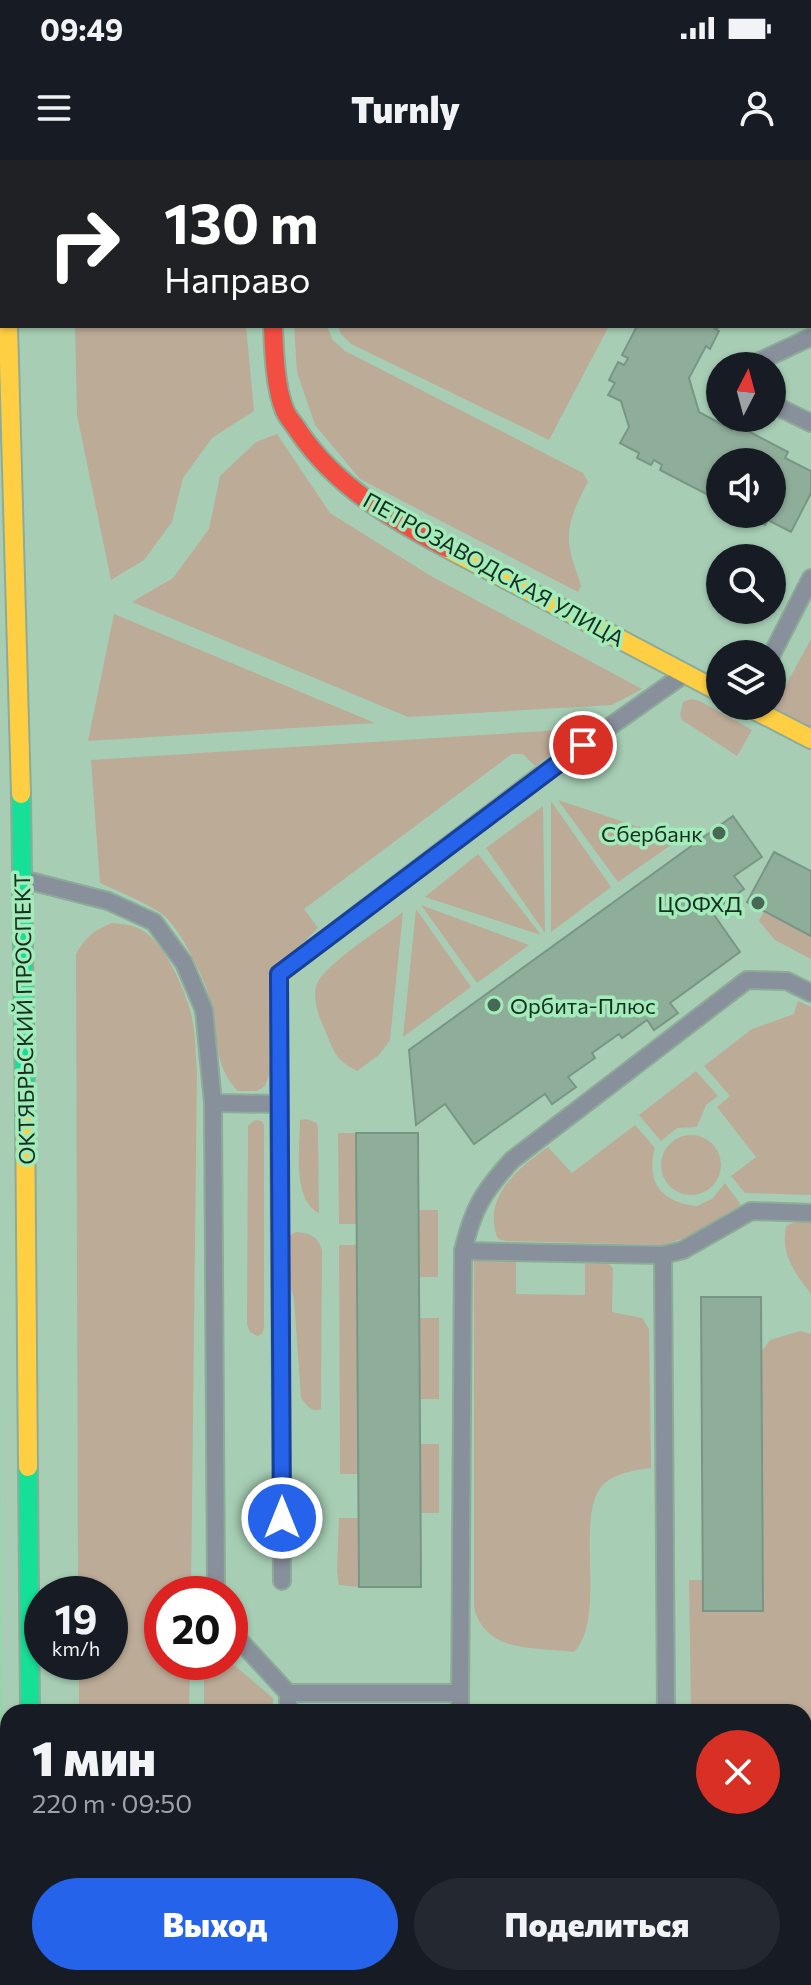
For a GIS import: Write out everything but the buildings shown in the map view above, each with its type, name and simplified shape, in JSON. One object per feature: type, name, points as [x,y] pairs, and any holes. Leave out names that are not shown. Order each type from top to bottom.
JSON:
[{"type":"main road","name":"ОКТЯБРЬСКИЙ ПРОСПЕКТ","points":[[8,328],[8,585],[23,879],[30,1704]]},
{"type":"main road","name":"ПЕТРОЗАВОДСКАЯ УЛИЦА","points":[[273,328],[274,358],[285,411],[310,448],[344,485],[412,530],[706,684]]},
{"type":"main road","points":[[774,720],[811,739]]},
{"type":"lane","points":[[779,352],[811,337]]},
{"type":"lane","points":[[786,411],[811,423]]},
{"type":"lane","points":[[779,640],[811,578]]},
{"type":"lane","points":[[282,1581],[279,974],[538,777],[685,673]]},
{"type":"lane","points":[[23,879],[108,901],[154,922],[184,963],[204,1010],[213,1103],[216,1576]]},
{"type":"lane","points":[[460,1704],[463,1251],[471,1216],[488,1186],[512,1160],[747,980],[787,981],[811,993]]},
{"type":"lane","points":[[213,1103],[279,1104]]},
{"type":"lane","points":[[463,1251],[663,1255],[683,1250],[751,1211],[811,1213]]},
{"type":"lane","points":[[663,1255],[666,1704]]},
{"type":"lane","points":[[248,1650],[288,1693],[288,1704]]},
{"type":"lane","points":[[288,1693],[460,1693]]},
{"type":"shaded area","points":[[75,328],[246,328],[254,411],[212,438],[183,478],[172,522],[144,560],[111,580],[77,415]]},
{"type":"shaded area","points":[[294,328],[328,328],[332,339],[345,351],[583,473],[588,482],[576,506],[569,531],[571,554],[581,586],[578,592],[360,479],[315,425],[297,372]]},
{"type":"shaded area","points":[[339,328],[608,328],[549,440],[351,344]]},
{"type":"shaded area","points":[[277,434],[330,513],[431,576],[642,689],[612,705],[408,717],[132,602],[173,578],[209,529],[220,476],[256,442]]},
{"type":"shaded area","points":[[114,614],[375,723],[88,741]]},
{"type":"shaded area","points":[[811,639],[811,735],[786,716],[786,685]]},
{"type":"shaded area","points":[[691,699],[706,704],[706,720],[734,720],[752,730],[737,756],[682,720],[683,702]]},
{"type":"shaded area","points":[[591,728],[535,766],[523,754],[512,754],[304,909],[318,928],[285,961],[273,1064],[265,1086],[257,1091],[238,1091],[225,1073],[210,1000],[193,958],[169,920],[139,901],[100,883],[91,760]]},
{"type":"shaded area","points":[[558,800],[678,840],[618,882]]},
{"type":"shaded area","points":[[551,801],[611,887],[551,932]]},
{"type":"shaded area","points":[[543,806],[545,933],[486,848]]},
{"type":"shaded area","points":[[478,854],[541,935],[425,897]]},
{"type":"shaded area","points":[[421,905],[529,945],[477,983]]},
{"type":"shaded area","points":[[416,909],[471,987],[403,1037]]},
{"type":"shaded area","points":[[764,911],[811,936],[811,959],[775,940],[759,921]]},
{"type":"shaded area","points":[[403,912],[390,1040],[379,1055],[357,1071],[339,1058],[333,1049],[317,1011],[316,985],[335,962]]},
{"type":"shaded area","points":[[112,923],[142,930],[150,937],[173,968],[184,992],[195,1035],[191,1576],[144,1576],[144,1680],[190,1680],[189,1704],[79,1704],[79,1680],[128,1680],[128,1576],[78,1576],[76,954],[91,935]]},
{"type":"shaded area","points":[[798,1001],[811,1007],[811,1195],[745,1193],[731,1176],[756,1157],[717,1107],[730,1096],[704,1066],[752,1029],[794,1014]]},
{"type":"shaded area","points":[[696,1071],[718,1096],[706,1105],[697,1127],[677,1128],[661,1141],[639,1115]]},
{"type":"shaded area","points":[[255,1120],[262,1121],[264,1125],[264,1328],[262,1334],[257,1336],[250,1332],[247,1324],[248,1126]]},
{"type":"shaded area","points":[[300,1120],[317,1123],[319,1213],[305,1197],[299,1172]]},
{"type":"shaded area","points":[[635,1125],[655,1148],[655,1181],[666,1196],[697,1206],[712,1199],[725,1183],[741,1205],[687,1237],[663,1245],[498,1239],[494,1210],[498,1197],[525,1164],[548,1147],[572,1173]]},
{"type":"shaded area","points":[[338,1133],[356,1133],[356,1224],[339,1224]]},
{"type":"shaded area","points":[[691,1135],[713,1143],[721,1165],[713,1187],[691,1195],[669,1187],[661,1165],[669,1143]]},
{"type":"shaded area","points":[[418,1210],[438,1210],[438,1277],[419,1277]]},
{"type":"shaded area","points":[[795,1222],[811,1222],[811,1294],[794,1271],[785,1245],[786,1226]]},
{"type":"shaded area","points":[[296,1232],[313,1237],[322,1251],[321,1409],[318,1410],[310,1408],[301,1398],[294,1299],[284,1263],[287,1237]]},
{"type":"shaded area","points":[[339,1245],[356,1245],[358,1474],[340,1474]]},
{"type":"shaded area","points":[[474,1259],[516,1261],[516,1294],[585,1295],[585,1264],[607,1263],[613,1268],[612,1312],[642,1318],[649,1329],[651,1468],[614,1477],[597,1493],[590,1535],[589,1613],[584,1635],[574,1652],[529,1648],[500,1641],[480,1622],[474,1607]]},
{"type":"shaded area","points":[[419,1318],[439,1318],[439,1399],[419,1399]]},
{"type":"shaded area","points":[[800,1331],[811,1334],[811,1704],[691,1704],[689,1580],[703,1580],[703,1611],[763,1611],[762,1351],[770,1340]]},
{"type":"shaded area","points":[[0,1366],[3,1704],[0,1704]]},
{"type":"shaded area","points":[[420,1444],[439,1444],[439,1513],[420,1513]]},
{"type":"shaded area","points":[[339,1518],[358,1518],[359,1587],[339,1585]]},
{"type":"shaded area","points":[[248,1677],[273,1698],[273,1704],[204,1704],[204,1680],[248,1680]]},
{"type":"traffic: fast","points":[[21,794],[25,1110]]},
{"type":"traffic: fast","points":[[28,1467],[30,1704]]},
{"type":"traffic: slow","points":[[8,328],[21,794]]},
{"type":"traffic: slow","points":[[447,548],[706,685]]},
{"type":"traffic: slow","points":[[774,720],[811,739]]},
{"type":"traffic: slow","points":[[25,1110],[28,1467]]},
{"type":"traffic: jam","points":[[273,328],[282,402],[288,416],[314,451],[347,485],[366,499],[447,548]]},
{"type":"place","name":"Сбербанк","points":[[719,833]]},
{"type":"place","name":"ЦОФХД","points":[[758,903]]},
{"type":"place","name":"Орбита-Плюс","points":[[494,1005]]},
{"type":"route","points":[[282,1518],[279,974],[583,745]]}]
